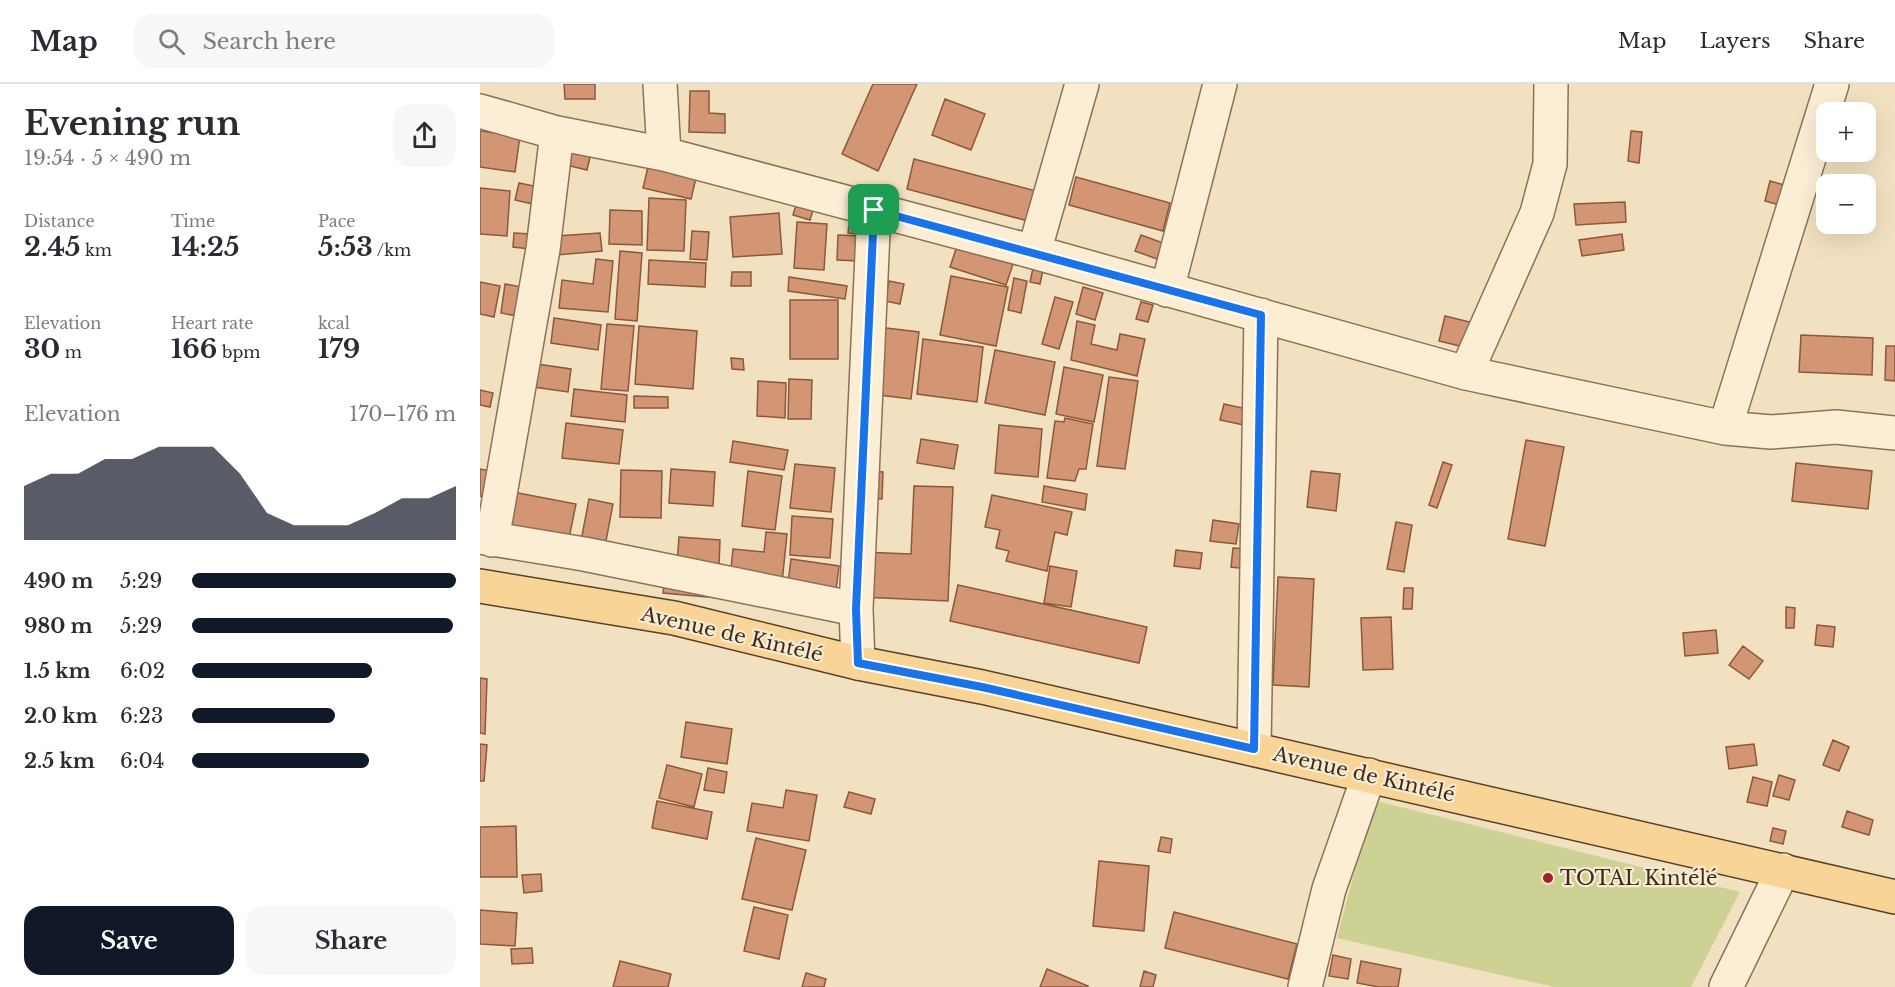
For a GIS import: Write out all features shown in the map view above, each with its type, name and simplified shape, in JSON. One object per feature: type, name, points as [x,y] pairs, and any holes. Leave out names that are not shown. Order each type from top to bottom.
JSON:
[{"type":"main road","name":"Avenue de Kintélé","points":[[480,586],[674,618],[858,663],[982,687],[1895,897]]},
{"type":"street","points":[[660,84],[664,154]]},
{"type":"street","points":[[1034,252],[1082,84]]},
{"type":"street","points":[[1167,290],[1220,84]]},
{"type":"street","points":[[1466,373],[1537,213],[1545,187],[1550,164],[1551,84]]},
{"type":"street","points":[[1725,428],[1832,84]]},
{"type":"street","points":[[480,111],[556,132],[664,154],[1034,252],[1466,373],[1725,428],[1771,432],[1836,427],[1895,433]]},
{"type":"street","points":[[556,132],[543,249],[486,539],[584,554],[856,609]]},
{"type":"street","points":[[858,663],[856,609],[874,210]]},
{"type":"street","points":[[1254,749],[1261,315]]},
{"type":"street","points":[[1305,987],[1329,889],[1369,776]]},
{"type":"street","points":[[1726,987],[1783,870]]},
{"type":"green space","points":[[1373,800],[1740,892],[1691,987],[1554,987],[1337,938]]},
{"type":"building","points":[[564,84],[595,84],[595,99],[565,99]]},
{"type":"building","points":[[873,84],[917,84],[878,171],[842,154]]},
{"type":"building","points":[[690,91],[709,91],[709,113],[725,114],[725,133],[689,132]]},
{"type":"building","points":[[945,99],[985,114],[971,150],[932,135]]},
{"type":"building","points":[[480,131],[520,136],[515,172],[480,167]]},
{"type":"building","points":[[1631,131],[1642,132],[1639,163],[1628,161]]},
{"type":"building","points":[[566,147],[591,153],[587,170],[562,164]]},
{"type":"building","points":[[914,159],[1036,191],[1028,221],[907,189]]},
{"type":"building","points":[[648,167],[696,178],[691,199],[643,188]]},
{"type":"building","points":[[1076,177],[1170,203],[1163,231],[1069,205]]},
{"type":"building","points":[[1770,181],[1788,186],[1783,206],[1765,201]]},
{"type":"building","points":[[519,183],[544,188],[541,206],[515,200]]},
{"type":"building","points":[[480,188],[510,191],[507,236],[480,234]]},
{"type":"building","points":[[649,198],[686,200],[684,251],[647,250]]},
{"type":"building","points":[[1625,202],[1626,222],[1576,225],[1574,204]]},
{"type":"building","points":[[796,205],[813,210],[810,220],[793,215]]},
{"type":"building","points":[[610,210],[642,211],[642,245],[609,244]]},
{"type":"building","points":[[779,213],[782,254],[733,257],[730,217]]},
{"type":"building","points":[[850,216],[865,219],[864,235],[848,233]]},
{"type":"building","points":[[797,222],[827,224],[824,270],[794,268]]},
{"type":"building","points":[[692,231],[709,232],[707,260],[690,259]]},
{"type":"building","points":[[514,233],[531,234],[530,249],[513,247]]},
{"type":"building","points":[[600,233],[602,251],[557,255],[556,236]]},
{"type":"building","points":[[1622,234],[1624,250],[1582,256],[1579,240]]},
{"type":"building","points":[[838,235],[860,236],[859,261],[837,260]]},
{"type":"building","points":[[1141,235],[1163,243],[1157,259],[1135,251]]},
{"type":"building","points":[[957,246],[1013,264],[1006,285],[950,267]]},
{"type":"building","points":[[620,251],[642,253],[637,321],[615,319]]},
{"type":"building","points":[[596,259],[613,261],[608,312],[559,308],[562,280],[593,284]]},
{"type":"building","points":[[649,260],[706,263],[705,287],[648,284]]},
{"type":"building","points":[[1033,268],[1043,270],[1040,284],[1030,282]]},
{"type":"building","points":[[732,272],[751,272],[751,286],[731,286]]},
{"type":"building","points":[[951,276],[1008,287],[996,346],[940,335]]},
{"type":"building","points":[[789,277],[847,286],[845,299],[788,291]]},
{"type":"building","points":[[1014,278],[1027,281],[1021,313],[1008,310]]},
{"type":"building","points":[[889,281],[904,284],[900,304],[885,301]]},
{"type":"building","points":[[480,282],[500,286],[494,317],[480,314]]},
{"type":"building","points":[[505,284],[522,287],[517,316],[501,313]]},
{"type":"building","points":[[1083,287],[1103,293],[1095,320],[1076,314]]},
{"type":"building","points":[[1055,297],[1073,302],[1059,349],[1042,344]]},
{"type":"building","points":[[790,300],[838,300],[838,359],[790,359]]},
{"type":"building","points":[[1141,302],[1153,305],[1148,322],[1136,319]]},
{"type":"building","points":[[1445,316],[1478,324],[1472,349],[1439,341]]},
{"type":"building","points":[[554,318],[601,325],[598,350],[551,343]]},
{"type":"building","points":[[1077,321],[1095,325],[1091,344],[1117,350],[1120,334],[1145,339],[1137,376],[1071,360]]},
{"type":"building","points":[[607,324],[634,326],[628,391],[601,389]]},
{"type":"building","points":[[639,326],[697,331],[693,389],[635,384]]},
{"type":"building","points":[[878,327],[919,332],[911,399],[871,394]]},
{"type":"building","points":[[1801,335],[1873,338],[1872,375],[1799,372]]},
{"type":"building","points":[[923,339],[983,347],[977,402],[917,394]]},
{"type":"building","points":[[1886,346],[1895,346],[1895,381],[1885,380]]},
{"type":"building","points":[[995,350],[1055,362],[1045,415],[985,403]]},
{"type":"building","points":[[731,358],[743,359],[744,370],[732,369]]},
{"type":"building","points":[[530,363],[571,369],[568,392],[527,386]]},
{"type":"building","points":[[1064,367],[1103,375],[1094,422],[1056,414]]},
{"type":"building","points":[[1109,377],[1138,381],[1125,469],[1097,466]]},
{"type":"building","points":[[789,379],[812,380],[811,419],[788,419]]},
{"type":"building","points":[[758,381],[786,383],[785,418],[757,416]]},
{"type":"building","points":[[574,389],[627,395],[625,422],[571,416]]},
{"type":"building","points":[[480,390],[493,393],[490,407],[480,405]]},
{"type":"building","points":[[634,396],[668,397],[668,408],[634,408]]},
{"type":"building","points":[[1224,404],[1247,409],[1244,425],[1220,420]]},
{"type":"building","points":[[1065,418],[1093,424],[1086,469],[1079,469],[1075,481],[1047,478],[1055,421],[1064,422]]},
{"type":"building","points":[[566,423],[623,430],[619,464],[562,458]]},
{"type":"building","points":[[999,425],[1042,429],[1038,477],[995,473]]},
{"type":"building","points":[[921,439],[958,445],[954,469],[917,463]]},
{"type":"building","points":[[1526,440],[1564,447],[1545,546],[1508,539]]},
{"type":"building","points":[[733,441],[788,450],[784,470],[730,462]]},
{"type":"building","points":[[1443,462],[1452,465],[1437,508],[1429,505]]},
{"type":"building","points":[[1796,463],[1872,471],[1868,509],[1792,501]]},
{"type":"building","points":[[795,464],[835,468],[831,512],[790,508]]},
{"type":"building","points":[[480,469],[490,471],[484,497],[480,496]]},
{"type":"building","points":[[671,469],[715,472],[713,506],[669,503]]},
{"type":"building","points":[[621,470],[662,471],[661,518],[620,517]]},
{"type":"building","points":[[748,471],[782,476],[775,530],[742,526]]},
{"type":"building","points":[[868,471],[883,472],[882,499],[867,498]]},
{"type":"building","points":[[1311,471],[1340,474],[1336,511],[1307,507]]},
{"type":"building","points":[[914,486],[953,487],[948,601],[861,597],[863,552],[911,554]]},
{"type":"building","points":[[1044,486],[1087,494],[1085,510],[1042,502]]},
{"type":"building","points":[[513,492],[576,504],[568,543],[506,530]]},
{"type":"building","points":[[992,495],[1072,512],[1067,535],[1055,532],[1047,571],[1006,561],[1009,551],[996,548],[1000,530],[985,527]]},
{"type":"building","points":[[589,499],[613,504],[605,546],[581,541]]},
{"type":"building","points":[[792,516],[833,519],[830,558],[790,555]]},
{"type":"building","points":[[1213,520],[1239,524],[1236,544],[1210,541]]},
{"type":"building","points":[[1396,522],[1412,525],[1404,572],[1387,569]]},
{"type":"building","points":[[766,532],[787,534],[782,583],[730,578],[733,549],[764,552]]},
{"type":"building","points":[[679,537],[720,540],[719,567],[677,565]]},
{"type":"building","points":[[1233,548],[1249,549],[1247,569],[1231,567]]},
{"type":"building","points":[[1176,550],[1202,553],[1200,569],[1174,566]]},
{"type":"building","points":[[791,559],[839,566],[836,590],[788,583]]},
{"type":"building","points":[[1050,566],[1077,571],[1071,607],[1044,603]]},
{"type":"building","points":[[1278,577],[1314,579],[1309,687],[1273,685]]},
{"type":"building","points":[[665,579],[719,583],[718,598],[663,593]]},
{"type":"building","points":[[958,585],[1147,627],[1139,663],[950,621]]},
{"type":"building","points":[[1404,588],[1413,588],[1412,609],[1403,609]]},
{"type":"building","points":[[1786,607],[1795,608],[1794,628],[1786,628]]},
{"type":"building","points":[[1391,617],[1393,669],[1363,670],[1361,618]]},
{"type":"building","points":[[1817,625],[1835,627],[1833,647],[1815,645]]},
{"type":"building","points":[[1716,630],[1718,653],[1685,656],[1683,633]]},
{"type":"building","points":[[1743,646],[1763,661],[1749,679],[1729,665]]},
{"type":"building","points":[[480,678],[487,679],[485,734],[480,733]]},
{"type":"building","points":[[686,722],[732,729],[727,764],[681,757]]},
{"type":"building","points":[[1833,740],[1849,747],[1839,771],[1823,765]]},
{"type":"building","points":[[480,744],[487,745],[484,781],[480,781]]},
{"type":"building","points":[[1754,744],[1757,765],[1729,769],[1726,747]]},
{"type":"building","points":[[667,765],[702,774],[694,807],[659,798]]},
{"type":"building","points":[[708,768],[727,772],[724,793],[704,790]]},
{"type":"building","points":[[1779,775],[1795,780],[1789,800],[1773,796]]},
{"type":"building","points":[[1753,777],[1772,782],[1767,806],[1747,802]]},
{"type":"building","points":[[786,790],[817,795],[809,841],[747,831],[752,803],[783,808]]},
{"type":"building","points":[[849,792],[875,799],[871,814],[844,807]]},
{"type":"building","points":[[657,801],[712,812],[707,839],[652,828]]},
{"type":"building","points":[[1847,811],[1873,820],[1869,835],[1842,827]]},
{"type":"building","points":[[516,826],[517,877],[480,877],[480,827]]},
{"type":"building","points":[[1773,828],[1786,831],[1783,844],[1770,841]]},
{"type":"building","points":[[1161,837],[1172,839],[1170,853],[1158,851]]},
{"type":"building","points":[[756,838],[806,850],[792,910],[742,899]]},
{"type":"building","points":[[1099,861],[1149,866],[1144,931],[1093,926]]},
{"type":"building","points":[[541,874],[542,891],[524,893],[522,875]]},
{"type":"building","points":[[754,907],[788,915],[779,959],[744,951]]},
{"type":"building","points":[[480,910],[517,913],[515,946],[480,944]]},
{"type":"building","points":[[1174,912],[1297,944],[1288,979],[1165,948]]},
{"type":"building","points":[[532,948],[533,963],[512,964],[511,949]]},
{"type":"building","points":[[1333,955],[1351,959],[1348,979],[1329,976]]},
{"type":"building","points":[[620,961],[671,974],[668,987],[613,987]]},
{"type":"building","points":[[1361,961],[1401,969],[1398,987],[1379,987],[1357,983]]},
{"type":"building","points":[[1047,969],[1088,986],[1040,987]]},
{"type":"building","points":[[1144,971],[1156,975],[1153,987],[1140,987]]},
{"type":"building","points":[[806,973],[826,979],[824,987],[802,987]]},
{"type":"place","name":"TOTAL Kintélé","points":[[1548,878]]},
{"type":"route","points":[[874,210],[1261,315],[1254,749],[982,687],[858,663],[856,609],[874,210]]}]
